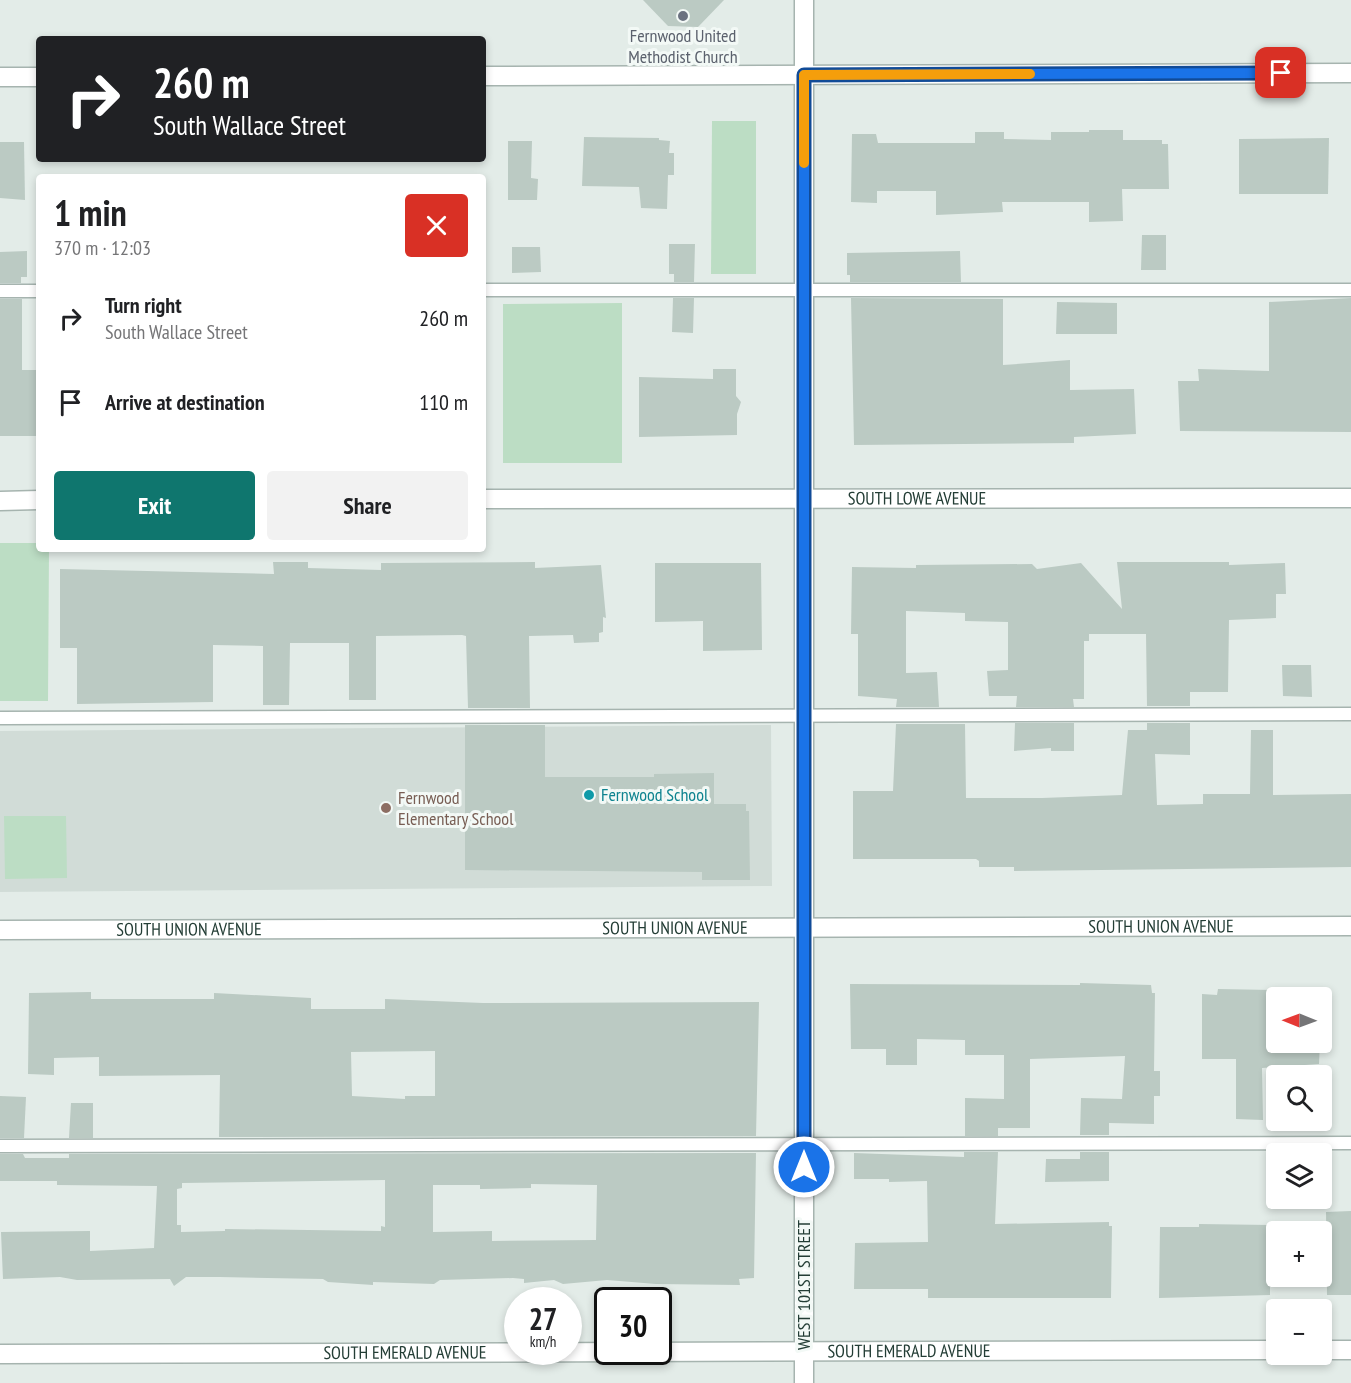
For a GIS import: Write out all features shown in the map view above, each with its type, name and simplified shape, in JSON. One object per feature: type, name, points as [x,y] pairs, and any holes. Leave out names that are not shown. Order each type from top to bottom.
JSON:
[{"type":"street","name":"WEST 101ST STREET","points":[[804,0],[804,1383]]},
{"type":"street","points":[[486,76],[1351,73]]},
{"type":"street","points":[[0,77],[36,77]]},
{"type":"street","name":"SOUTH LOWE AVENUE","points":[[486,499],[1351,498]]},
{"type":"street","points":[[0,501],[36,500]]},
{"type":"street","name":"SOUTH UNION AVENUE","points":[[0,930],[1351,926]]},
{"type":"street","name":"SOUTH EMERALD AVENUE","points":[[0,1354],[1266,1350]]},
{"type":"street","points":[[1332,1350],[1351,1350]]},
{"type":"lane","points":[[486,290],[1351,290]]},
{"type":"lane","points":[[0,291],[36,291]]},
{"type":"lane","points":[[0,718],[1351,714]]},
{"type":"lane","points":[[0,1146],[1351,1143]]},
{"type":"shaded area","name":"Fernwood Elementary School","points":[[771,725],[772,886],[0,892],[0,731]]},
{"type":"green space","points":[[712,121],[756,121],[756,274],[711,274]]},
{"type":"green space","points":[[622,303],[622,463],[503,463],[503,304]]},
{"type":"green space","points":[[0,543],[36,543],[36,552],[49,552],[48,701],[0,701]]},
{"type":"green space","points":[[4,816],[66,816],[67,878],[5,879]]},
{"type":"building","name":"Fernwood United Methodist Church","points":[[643,0],[724,0],[698,27],[668,26]]},
{"type":"building","points":[[1089,130],[1123,130],[1123,140],[1162,140],[1162,144],[1168,144],[1169,189],[1122,189],[1123,221],[1089,222],[1089,202],[1002,202],[1003,212],[936,215],[936,191],[877,191],[877,203],[851,202],[852,134],[876,134],[878,143],[975,143],[975,132],[1004,132],[1004,139],[1051,140],[1051,132],[1089,132]]},
{"type":"building","points":[[584,137],[659,138],[659,140],[670,141],[669,153],[674,153],[674,175],[668,175],[667,209],[641,208],[639,187],[582,186]]},
{"type":"building","points":[[1329,138],[1328,194],[1239,194],[1239,139]]},
{"type":"building","points":[[508,141],[532,141],[531,178],[538,179],[537,200],[508,200]]},
{"type":"building","points":[[0,142],[24,142],[25,200],[0,198]]},
{"type":"building","points":[[1142,235],[1166,235],[1166,270],[1141,270]]},
{"type":"building","points":[[669,244],[695,244],[694,282],[674,282],[674,274],[669,274]]},
{"type":"building","points":[[512,247],[540,247],[541,272],[512,273]]},
{"type":"building","points":[[27,251],[27,277],[21,277],[21,283],[0,283],[0,252]]},
{"type":"building","points":[[960,251],[961,282],[850,282],[850,275],[847,275],[847,253]]},
{"type":"building","points":[[673,298],[694,298],[693,333],[672,332]]},
{"type":"building","points":[[851,298],[1003,299],[1003,365],[1070,360],[1070,390],[1134,389],[1136,434],[1074,437],[1074,443],[854,445]]},
{"type":"building","points":[[1351,298],[1351,432],[1180,431],[1178,381],[1199,381],[1198,369],[1269,371],[1269,302]]},
{"type":"building","points":[[0,299],[22,299],[22,370],[36,370],[36,436],[0,436]]},
{"type":"building","points":[[1057,302],[1117,303],[1117,334],[1056,334]]},
{"type":"building","points":[[713,369],[736,369],[736,396],[741,402],[737,414],[737,435],[639,437],[639,377],[713,379]]},
{"type":"building","points":[[273,562],[308,562],[308,568],[381,570],[381,563],[535,562],[535,568],[601,565],[606,618],[603,617],[603,632],[599,633],[599,642],[574,643],[573,635],[529,636],[530,708],[468,708],[466,636],[462,635],[376,636],[376,700],[349,700],[349,643],[290,643],[289,705],[263,705],[263,646],[213,645],[213,702],[77,704],[77,648],[60,648],[60,569],[274,574]]},
{"type":"building","points":[[1117,562],[1229,562],[1229,565],[1285,563],[1286,594],[1276,594],[1276,618],[1229,620],[1228,692],[1190,692],[1190,706],[1147,706],[1146,634],[1089,634],[1089,641],[1084,641],[1084,699],[1073,699],[1074,707],[1016,707],[1017,696],[989,696],[987,671],[1008,670],[1008,622],[965,621],[965,613],[906,611],[906,673],[937,672],[939,707],[896,707],[897,699],[858,696],[858,634],[851,634],[852,567],[916,568],[916,565],[1032,564],[1037,569],[1081,563],[1122,609]]},
{"type":"building","points":[[655,563],[761,563],[762,650],[703,651],[703,621],[655,622]]},
{"type":"building","points":[[1282,665],[1311,665],[1312,697],[1283,696]]},
{"type":"building","points":[[1015,723],[1074,723],[1074,751],[1051,751],[1051,748],[1014,751]]},
{"type":"building","points":[[1147,723],[1190,723],[1190,755],[1155,754],[1157,805],[1203,804],[1203,794],[1250,794],[1251,730],[1273,730],[1273,795],[1351,794],[1351,867],[1014,871],[1014,867],[979,867],[979,861],[976,859],[853,859],[853,791],[893,791],[896,724],[965,724],[966,798],[1042,798],[1122,795],[1128,730],[1147,730]]},
{"type":"building","name":"Fernwood School","points":[[465,725],[545,725],[545,777],[654,777],[654,774],[714,773],[714,804],[746,804],[746,811],[749,811],[750,880],[702,880],[702,872],[465,870]]},
{"type":"building","points":[[1080,983],[1151,985],[1152,993],[1155,993],[1154,1071],[1160,1071],[1160,1096],[1154,1096],[1154,1124],[1109,1123],[1109,1135],[1080,1135],[1081,1098],[1122,1099],[1125,1056],[1030,1059],[1030,1128],[998,1128],[998,1136],[965,1136],[965,1098],[1004,1099],[1004,1055],[965,1055],[965,1040],[917,1039],[917,1065],[886,1065],[886,1049],[851,1049],[850,984],[1080,985]]},
{"type":"building","points":[[1218,989],[1266,990],[1266,1053],[1320,1053],[1319,1064],[1266,1065],[1266,1068],[1262,1068],[1263,1120],[1236,1119],[1236,1059],[1202,1059],[1202,994],[1217,995]]},
{"type":"building","points":[[91,992],[91,999],[214,999],[214,993],[311,998],[311,1009],[385,1009],[385,999],[483,1003],[759,1002],[756,1136],[219,1137],[220,1075],[99,1076],[99,1057],[54,1058],[54,1075],[28,1074],[29,993]],"holes":[[[435,1051],[435,1096],[405,1096],[405,1099],[352,1096],[351,1052]]]},
{"type":"building","points":[[0,1096],[26,1097],[24,1138],[0,1138]]},
{"type":"building","points":[[71,1103],[93,1103],[93,1138],[69,1138]]},
{"type":"building","points":[[964,1152],[998,1152],[995,1224],[1109,1222],[1109,1226],[1112,1226],[1111,1298],[928,1298],[928,1289],[854,1289],[855,1243],[928,1242],[927,1181],[889,1182],[889,1179],[854,1179],[854,1153],[964,1157]]},
{"type":"building","points":[[1080,1152],[1109,1152],[1109,1181],[1045,1182],[1046,1159],[1080,1159]]},
{"type":"building","points":[[756,1153],[754,1278],[739,1279],[740,1285],[656,1284],[607,1280],[563,1284],[554,1280],[524,1283],[524,1279],[513,1278],[440,1280],[434,1284],[373,1282],[373,1285],[328,1282],[323,1279],[186,1277],[174,1286],[170,1279],[77,1280],[60,1277],[3,1279],[1,1232],[90,1231],[90,1251],[154,1248],[157,1186],[57,1185],[57,1181],[0,1181],[0,1154],[23,1154],[25,1158],[69,1158],[69,1154]],"holes":[[[385,1180],[385,1227],[381,1226],[381,1231],[225,1229],[225,1231],[181,1232],[181,1225],[177,1225],[177,1189],[182,1188],[182,1183]],[[531,1184],[597,1185],[596,1240],[492,1241],[492,1231],[433,1232],[433,1185],[480,1185],[480,1189],[531,1188]]]},
{"type":"building","points":[[1351,1211],[1351,1295],[1327,1295],[1327,1287],[1332,1287],[1332,1221],[1326,1221],[1326,1212]]},
{"type":"building","points":[[1199,1224],[1266,1225],[1266,1287],[1270,1287],[1270,1295],[1159,1298],[1160,1227],[1199,1227]]},
{"type":"slow traffic","points":[[804,163],[804,75],[1030,74]]},
{"type":"place","name":"Fernwood United Methodist Church","points":[[683,16]]},
{"type":"place","name":"Fernwood School","points":[[589,795]]},
{"type":"place","name":"Fernwood Elementary School","points":[[386,808]]},
{"type":"route","points":[[804,1167],[804,75],[1281,73]]}]
